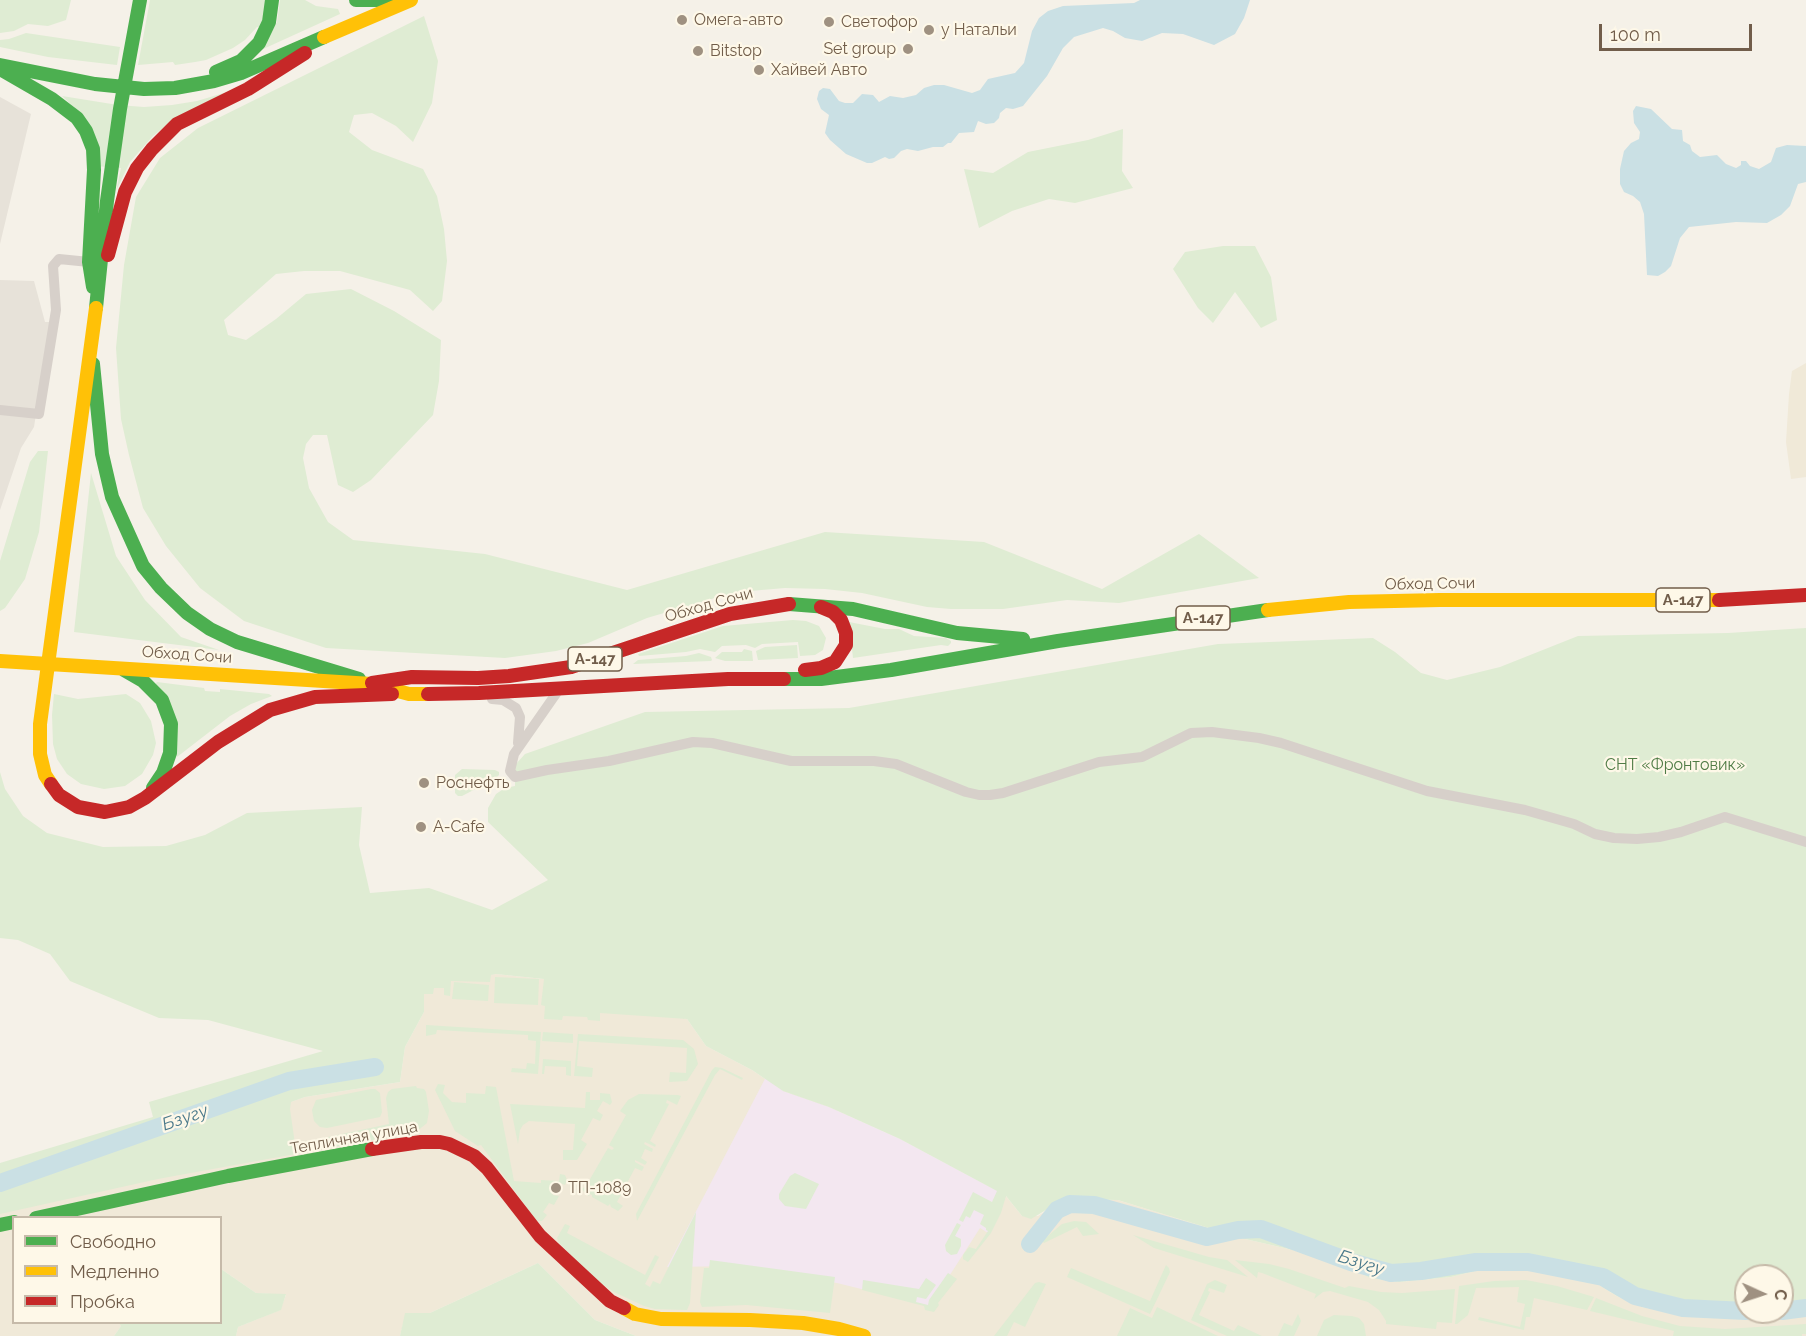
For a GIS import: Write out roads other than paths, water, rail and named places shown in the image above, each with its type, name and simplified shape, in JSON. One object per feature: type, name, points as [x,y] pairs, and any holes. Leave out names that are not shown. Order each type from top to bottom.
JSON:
[{"type":"main road","points":[[97,301],[107,201],[120,109],[140,0]]},
{"type":"main road","points":[[175,88],[225,69],[241,61],[250,53],[266,33],[272,0]]},
{"type":"main road","points":[[356,0],[398,0]]},
{"type":"main road","points":[[0,67],[95,84],[144,89],[175,88],[214,81],[241,73],[411,0]]},
{"type":"main road","points":[[97,301],[125,192],[137,168],[152,149],[177,124],[248,89],[338,32]]},
{"type":"main road","points":[[0,67],[52,99],[77,118],[86,131],[93,148],[89,262],[97,301]]},
{"type":"main road","name":"А-147","points":[[97,301],[40,724],[40,754],[45,775],[58,795],[78,807],[105,812],[129,807],[146,798],[218,742],[270,710],[315,697],[409,694]]},
{"type":"main road","name":"А-147","points":[[90,344],[102,454],[112,497],[143,566],[161,588],[187,613],[210,629],[237,642],[372,684]]},
{"type":"main road","name":"Обход Сочи","points":[[0,661],[372,684],[409,694],[461,693],[728,679],[833,677],[891,670],[1252,610],[1349,602],[1721,600],[1806,595]]},
{"type":"main road","name":"А-147","points":[[728,679],[821,668],[835,662],[846,645],[846,633],[841,620],[833,612],[813,604]]},
{"type":"main road","name":"Обход Сочи","points":[[372,684],[412,677],[509,676],[571,667],[730,614],[772,605],[813,604],[853,609],[965,634],[1058,641]]},
{"type":"main road","name":"А-147","points":[[119,668],[143,681],[162,700],[171,724],[170,753],[163,772],[146,798]]},
{"type":"main road","name":"Тепличная улица","points":[[45,1216],[228,1176],[395,1145],[440,1142],[474,1156],[487,1168],[540,1236],[603,1295],[635,1314],[661,1319],[803,1323],[864,1336]]},
{"type":"street","points":[[0,410],[39,414],[56,310],[53,266],[59,260],[89,262]]},
{"type":"street","points":[[560,688],[513,754],[510,771],[512,775],[519,778],[547,770],[609,761],[693,742],[791,760],[874,761],[896,764],[966,792],[990,795],[1003,793],[1099,762],[1142,757],[1191,733],[1212,732],[1281,743],[1427,791],[1525,810],[1575,824],[1595,834],[1614,838],[1659,837],[1725,817],[1806,842]]},
{"type":"street","points":[[461,693],[478,698],[503,700],[516,708],[520,717],[518,746]]},
{"type":"waterway","name":"Бзугу","points":[[0,1183],[289,1081],[375,1067]]},
{"type":"waterway","name":"Бзугу","points":[[1030,1244],[1057,1210],[1070,1204],[1094,1205],[1207,1237],[1238,1230],[1261,1229],[1351,1262],[1391,1273],[1421,1271],[1476,1262],[1528,1262],[1603,1277],[1635,1296],[1683,1308],[1734,1310]]},
{"type":"waterway","name":"Бзугу","points":[[1794,1310],[1806,1308]]},
{"type":"place","name":"Омега-авто","points":[[682,20]]},
{"type":"place","name":"Светофор","points":[[829,22]]},
{"type":"place","name":"у Натальи","points":[[929,30]]},
{"type":"place","name":"Set group","points":[[908,49]]},
{"type":"place","name":"Bitstop","points":[[698,51]]},
{"type":"place","name":"Хайвей Авто","points":[[759,70]]},
{"type":"place","name":"Роснефть","points":[[424,783]]},
{"type":"place","name":"A-Cafe","points":[[421,827]]},
{"type":"place","name":"ТП-1089","points":[[556,1188]]},
{"type":"park label","name":"СНТ «Фронтовик»","points":[[1675,765]]}]
